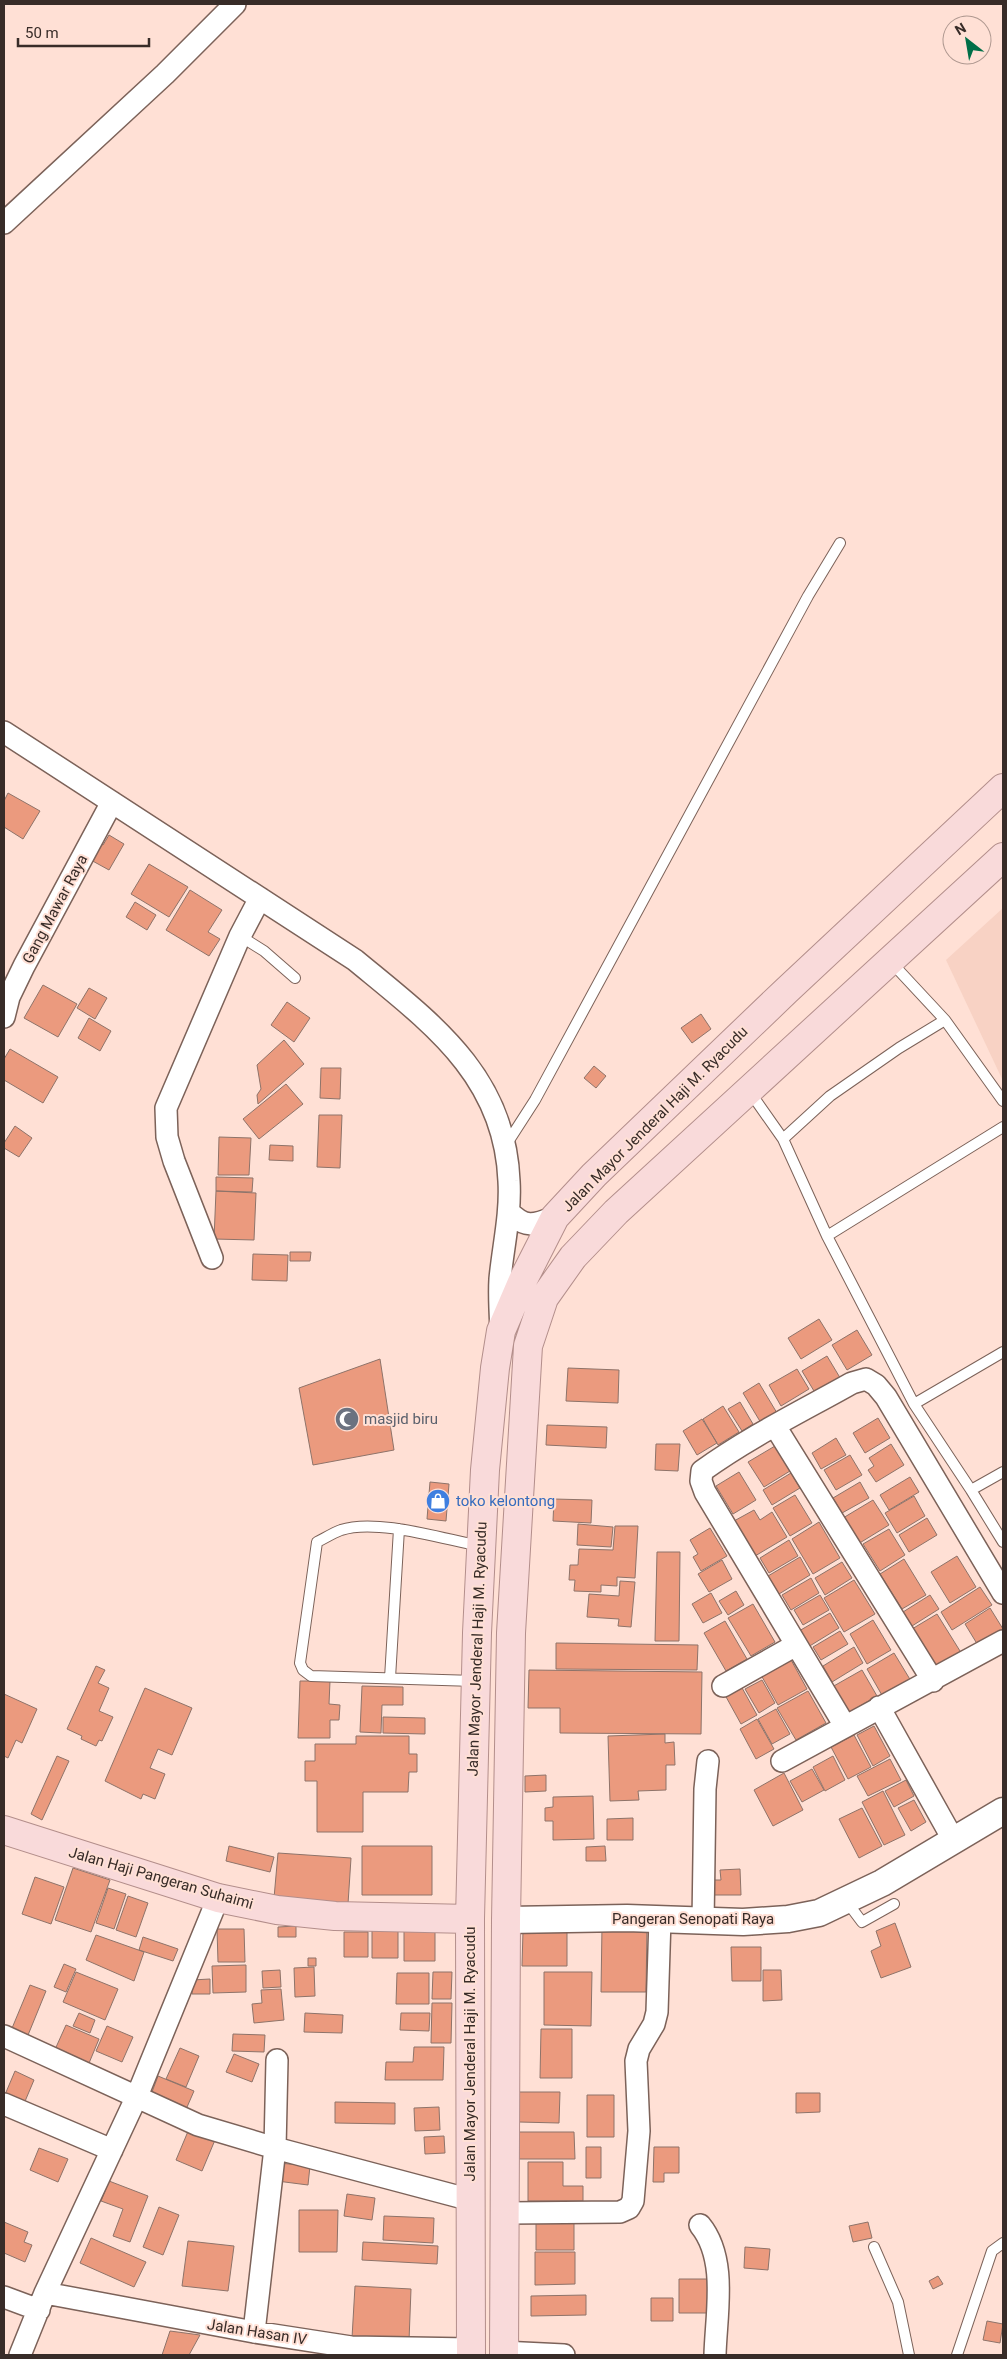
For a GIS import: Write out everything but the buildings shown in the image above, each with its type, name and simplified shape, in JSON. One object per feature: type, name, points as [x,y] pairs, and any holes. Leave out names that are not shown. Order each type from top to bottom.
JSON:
[{"type":"main road","name":"Jalan Mayor Jenderal Haji M. Ryacudu","points":[[471,2352],[470,1920],[475,1681],[480,1546],[494,1380],[501,1331],[523,1280],[556,1218],[594,1175],[764,1011],[1003,788]]},
{"type":"main road","points":[[504,2354],[506,1920],[515,1547],[528,1346],[544,1298],[573,1257],[616,1212],[749,1091],[889,959],[1003,857]]},
{"type":"main road","points":[[480,1546],[515,1547]]},
{"type":"main road","name":"Jalan Haji Pangeran Suhaimi","points":[[4,1830],[218,1898],[277,1910],[335,1916],[470,1920]]},
{"type":"street","points":[[4,222],[165,74],[235,4]]},
{"type":"street","points":[[4,732],[355,960],[404,1000],[458,1051],[481,1082],[492,1104],[506,1146],[510,1182],[509,1212],[500,1281],[501,1331]]},
{"type":"street","name":"Gang Mawar Raya","points":[[4,1017],[9,997],[24,966],[112,802]]},
{"type":"street","points":[[212,1258],[174,1161],[167,1137],[166,1108],[240,936],[260,898]]},
{"type":"street","points":[[509,1212],[518,1220],[529,1224],[537,1224],[556,1218]]},
{"type":"street","points":[[844,1726],[705,1492],[701,1481],[702,1471],[728,1452],[852,1383],[866,1379],[876,1385],[886,1397],[1003,1593]]},
{"type":"street","points":[[775,1426],[933,1681]]},
{"type":"street","points":[[782,1762],[844,1726],[933,1681],[1003,1641]]},
{"type":"street","points":[[723,1686],[796,1645]]},
{"type":"street","points":[[880,1707],[954,1841]]},
{"type":"street","points":[[703,1922],[705,1789],[708,1761]]},
{"type":"street","name":"Pangeran Senopati Raya","points":[[506,1920],[660,1919],[703,1922],[788,1919],[820,1913],[848,1902],[1003,1811]]},
{"type":"street","points":[[20,2355],[42,2301],[136,2096],[218,1898]]},
{"type":"street","points":[[504,2213],[620,2212],[629,2208],[633,2201],[639,2131],[636,2061],[639,2049],[654,2024],[657,2012],[660,1919]]},
{"type":"street","points":[[4,2036],[198,2125],[275,2148],[471,2200]]},
{"type":"street","points":[[254,2332],[275,2148],[277,2060]]},
{"type":"street","points":[[4,2104],[112,2150]]},
{"type":"street","points":[[700,2225],[709,2237],[718,2267],[715,2355]]},
{"type":"street","name":"Jalan Hasan IV","points":[[4,2297],[351,2347],[471,2352]]},
{"type":"street","points":[[504,2354],[564,2355]]},
{"type":"lane","points":[[506,1146],[534,1100],[808,596],[840,543]]},
{"type":"lane","points":[[240,936],[264,951],[294,978]]},
{"type":"lane","points":[[889,959],[945,1020],[1003,1101]]},
{"type":"lane","points":[[783,1139],[830,1096],[945,1020]]},
{"type":"lane","points":[[749,1091],[768,1115],[783,1139],[827,1236],[914,1404],[1003,1542]]},
{"type":"lane","points":[[827,1236],[1003,1127]]},
{"type":"lane","points":[[914,1404],[1003,1352]]},
{"type":"lane","points":[[971,1490],[1003,1472]]},
{"type":"lane","points":[[475,1681],[311,1676],[300,1663],[317,1542],[342,1530],[365,1526],[399,1529],[480,1546]]},
{"type":"lane","points":[[390,1678],[399,1529]]},
{"type":"lane","points":[[848,1902],[862,1922],[894,1904]]},
{"type":"lane","points":[[957,2355],[992,2251],[1003,2242]]},
{"type":"lane","points":[[874,2247],[898,2302],[909,2355]]},
{"type":"shaded area","points":[[1003,908],[1003,1081],[946,960]]},
{"type":"place","name":"masjid biru","points":[[347,1419]]},
{"type":"place","name":"toko kelontong","points":[[438,1501]]}]
